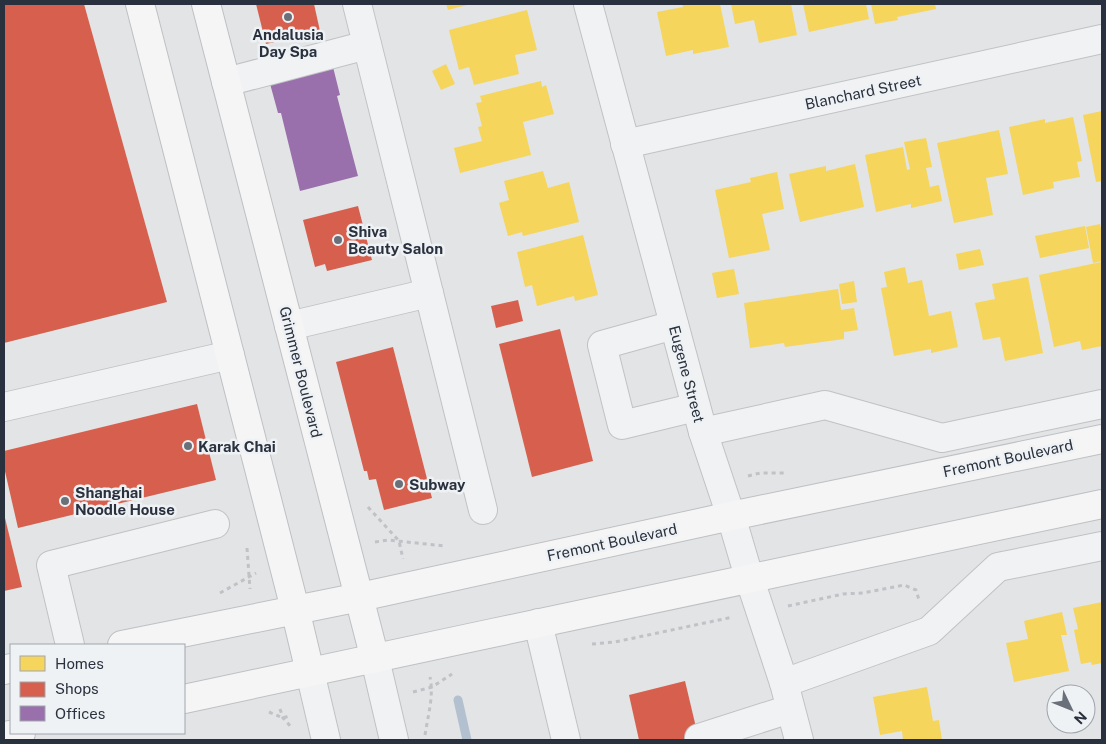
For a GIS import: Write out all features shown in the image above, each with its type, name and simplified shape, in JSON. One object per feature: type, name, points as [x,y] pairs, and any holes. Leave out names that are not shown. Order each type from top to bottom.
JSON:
[{"type":"main road","points":[[140,4],[296,609],[310,672]]},
{"type":"main road","name":"Grimmer Boulevard","points":[[206,4],[375,659]]},
{"type":"main road","name":"Fremont Boulevard","points":[[127,644],[360,597],[731,516],[1102,439]]},
{"type":"main road","points":[[185,699],[748,577],[1102,504]]},
{"type":"street","points":[[357,4],[482,510]]},
{"type":"street","name":"Eugene Street","points":[[588,4],[699,419],[731,516],[748,577],[784,683],[799,740]]},
{"type":"street","name":"Blanchard Street","points":[[625,144],[1102,39]]},
{"type":"street","points":[[226,82],[367,45]]},
{"type":"street","points":[[289,326],[428,293]]},
{"type":"street","points":[[674,325],[602,345],[622,425],[699,419],[825,405],[942,438],[1102,404]]},
{"type":"street","points":[[4,407],[230,354]]},
{"type":"street","points":[[70,644],[51,565],[215,524]]},
{"type":"street","points":[[784,683],[929,632],[998,567],[1102,546]]},
{"type":"street","points":[[538,623],[570,737]]},
{"type":"street","name":"Grimmer Boulevard","points":[[375,659],[394,740]]},
{"type":"street","points":[[310,672],[326,740]]},
{"type":"street","points":[[698,738],[790,709]]},
{"type":"path","points":[[720,483],[760,473],[790,473]]},
{"type":"path","points":[[347,548],[388,540],[444,546],[454,545]]},
{"type":"path","points":[[214,596],[231,588],[268,565],[283,562]]},
{"type":"path","points":[[843,594],[863,593],[904,585],[916,590],[929,632]]},
{"type":"path","points":[[424,740],[432,699],[432,687]]},
{"type":"building: Homes","points":[[446,4],[471,4],[448,10]]},
{"type":"building: Homes","points":[[682,4],[720,4],[729,47],[693,54],[693,50],[666,56],[657,12],[683,7]]},
{"type":"building: Homes","points":[[731,4],[791,4],[797,35],[759,43],[754,20],[735,24]]},
{"type":"building: Homes","points":[[803,4],[866,4],[869,19],[809,32]]},
{"type":"building: Homes","points":[[871,4],[935,4],[936,9],[897,17],[898,20],[875,24]]},
{"type":"building: Homes","points":[[527,10],[537,50],[515,55],[519,74],[474,85],[469,67],[459,70],[449,30]]},
{"type":"building: Homes","points":[[446,64],[455,84],[441,90],[432,71]]},
{"type":"building: Homes","points":[[541,81],[542,87],[546,85],[554,114],[523,122],[531,155],[460,173],[454,148],[482,141],[478,127],[482,126],[476,103],[482,102],[480,96]]},
{"type":"building: Homes","points":[[1102,111],[1102,181],[1096,182],[1083,115]]},
{"type":"building: Homes","points":[[1073,117],[1082,161],[1077,162],[1080,177],[1053,182],[1054,188],[1023,195],[1009,127],[1045,119],[1045,123]]},
{"type":"building: Homes","points":[[999,130],[1008,174],[986,178],[993,215],[954,223],[937,143]]},
{"type":"building: Homes","points":[[926,138],[932,167],[926,168],[930,187],[939,185],[942,201],[911,208],[911,204],[876,212],[865,155],[903,147],[907,170],[910,169],[904,142]]},
{"type":"building: Homes","points":[[855,164],[864,207],[800,222],[789,174],[826,166],[826,171]]},
{"type":"building: Homes","points":[[543,171],[548,188],[569,182],[579,222],[523,236],[522,232],[508,236],[499,203],[509,200],[504,181]]},
{"type":"building: Homes","points":[[777,172],[784,209],[762,214],[770,250],[729,258],[715,190],[751,182],[750,178]]},
{"type":"building: Homes","points":[[1100,224],[1102,233],[1102,261],[1093,263],[1086,227]]},
{"type":"building: Homes","points":[[1085,226],[1089,248],[1040,258],[1035,236]]},
{"type":"building: Homes","points":[[583,235],[598,295],[575,301],[574,296],[537,306],[532,285],[525,287],[517,252]]},
{"type":"building: Homes","points":[[980,249],[984,265],[959,270],[956,254]]},
{"type":"building: Homes","points":[[1101,262],[1102,346],[1082,350],[1080,341],[1054,347],[1039,275]]},
{"type":"building: Homes","points":[[905,267],[908,283],[922,280],[929,316],[951,311],[958,347],[931,353],[931,349],[894,356],[881,288],[887,287],[884,272]]},
{"type":"building: Homes","points":[[734,269],[739,294],[717,298],[712,273]]},
{"type":"building: Homes","points":[[1028,277],[1043,353],[1005,361],[1000,337],[983,340],[975,303],[995,299],[992,284]]},
{"type":"building: Homes","points":[[854,281],[857,302],[842,304],[839,284]]},
{"type":"building: Homes","points":[[838,289],[841,310],[854,308],[858,330],[844,332],[844,339],[785,347],[784,343],[750,348],[744,303]]},
{"type":"building: Homes","points":[[1102,602],[1102,663],[1092,665],[1091,662],[1081,664],[1074,630],[1078,629],[1073,608]]},
{"type":"building: Homes","points":[[1062,612],[1067,635],[1061,635],[1069,671],[1014,682],[1006,643],[1028,639],[1024,621]]},
{"type":"building: Homes","points":[[927,687],[933,721],[939,720],[942,740],[903,740],[902,731],[880,735],[873,697]]},
{"type":"building: Shops","points":[[4,4],[84,4],[167,302],[4,343]]},
{"type":"building: Shops","name":"Andalusia Day Spa","points":[[256,4],[314,4],[320,31],[266,44]]},
{"type":"building: Shops","name":"Shiva Beauty Salon","points":[[358,206],[372,260],[327,271],[325,264],[315,267],[303,220]]},
{"type":"building: Shops","points":[[518,300],[523,321],[496,328],[491,306]]},
{"type":"building: Shops","points":[[560,329],[593,461],[532,477],[499,344]]},
{"type":"building: Shops","points":[[393,347],[432,498],[384,510],[376,479],[369,480],[367,471],[364,471],[336,362]]},
{"type":"building: Shops","points":[[197,404],[216,480],[18,528],[4,467],[4,451]]},
{"type":"building: Shops","points":[[4,514],[22,587],[4,591]]},
{"type":"building: Shops","points":[[685,681],[699,740],[639,740],[629,695]]},
{"type":"building: Offices","points":[[332,63],[340,95],[337,96],[358,176],[300,191],[281,113],[278,113],[269,80]]},
{"type":"waterway","points":[[458,700],[467,740]]},
{"type":"place","name":"Andalusia Day Spa","points":[[288,17]]},
{"type":"place","name":"Shiva Beauty Salon","points":[[338,240]]},
{"type":"place","name":"Karak Chai","points":[[188,446]]},
{"type":"place","name":"Subway","points":[[399,484]]},
{"type":"place","name":"Shanghai Noodle House","points":[[65,501]]}]
